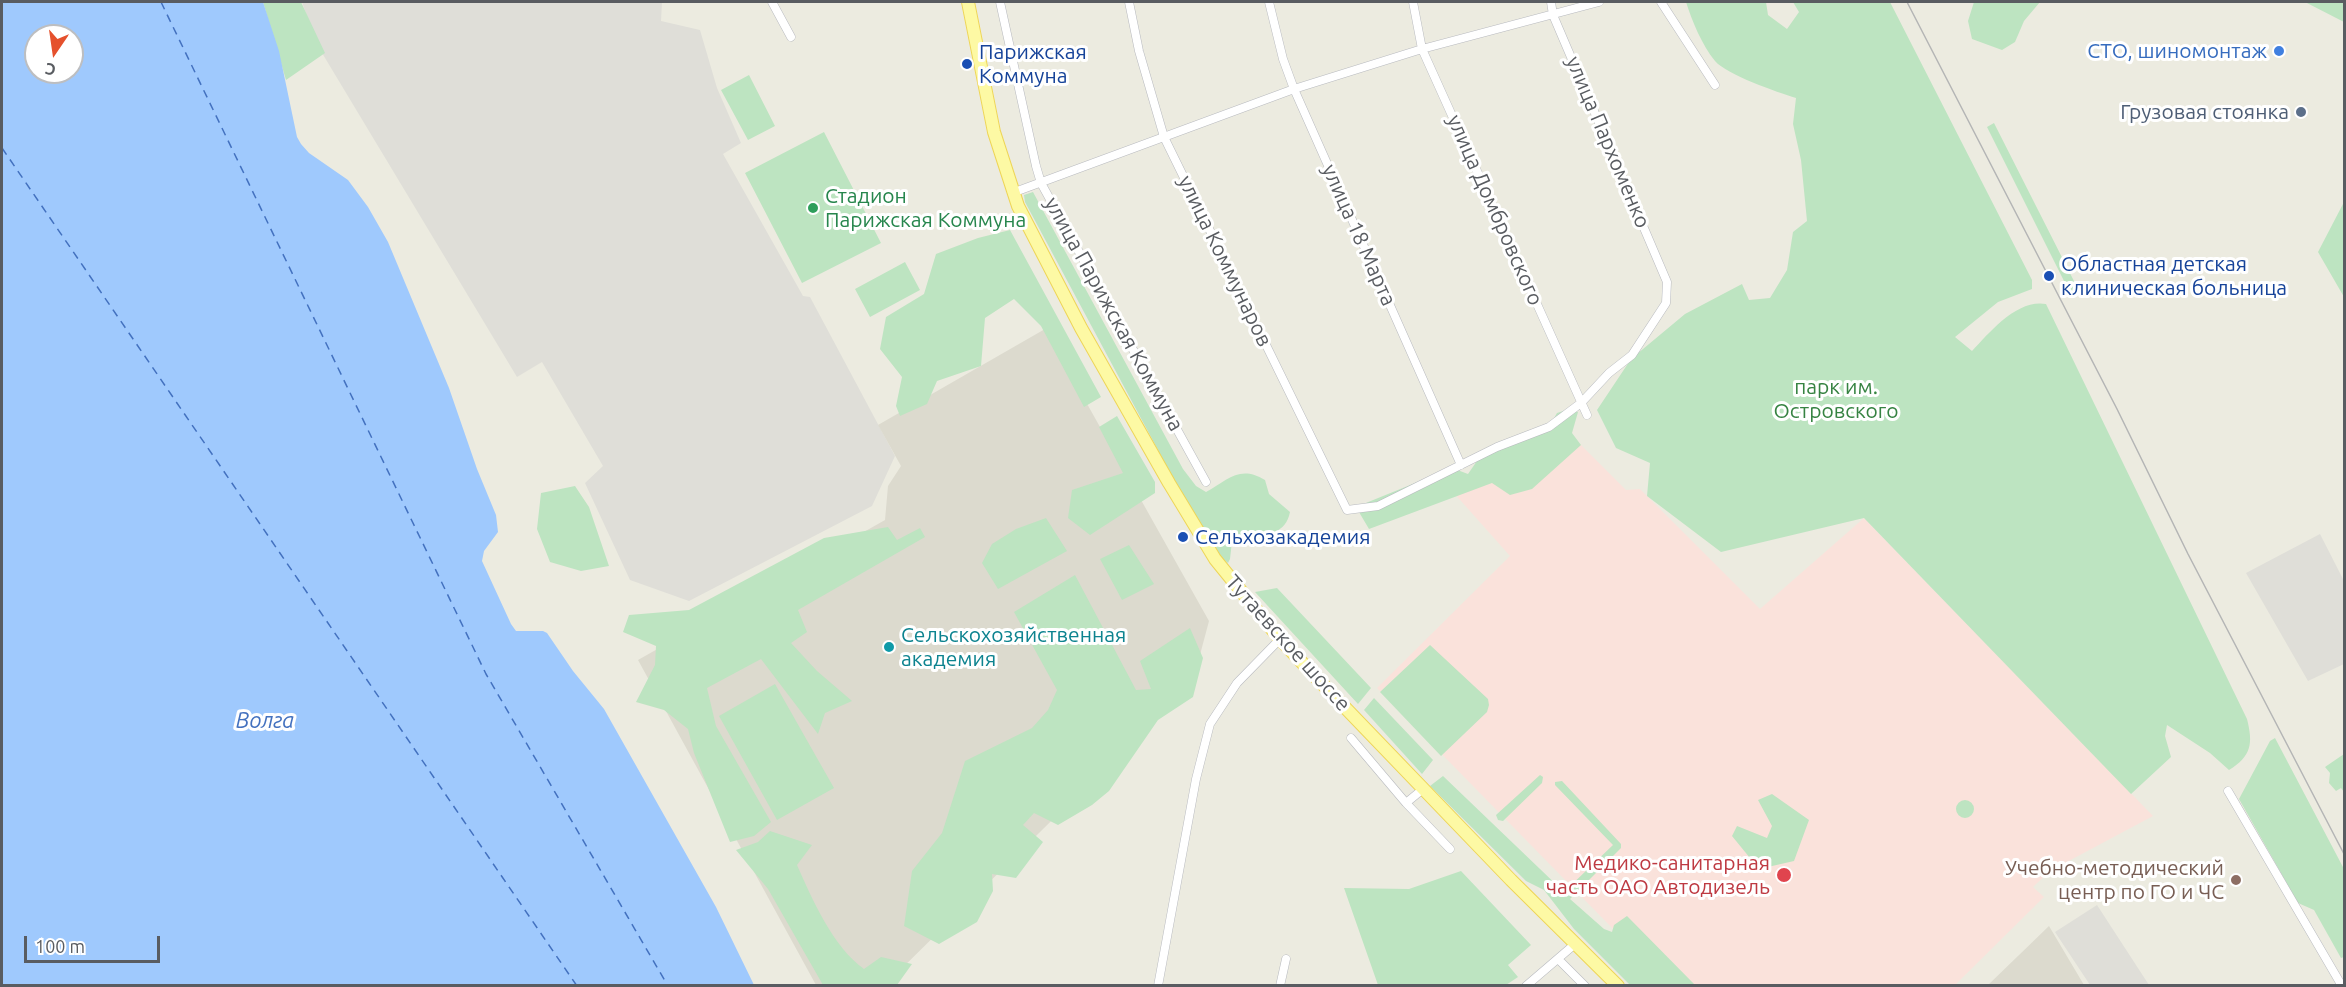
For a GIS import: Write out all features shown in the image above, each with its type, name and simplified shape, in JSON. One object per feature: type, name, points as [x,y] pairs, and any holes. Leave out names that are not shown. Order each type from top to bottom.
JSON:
[{"type":"main road","name":"Тутаевское шоссе","points":[[968,2],[994,132],[1012,193],[1081,328],[1176,496],[1215,559],[1280,639],[1423,789],[1618,986]]},
{"type":"street","points":[[772,2],[791,37]]},
{"type":"street","name":"улица Парижская Коммуна","points":[[1000,2],[1041,183],[1206,483]]},
{"type":"street","name":"улица Коммунаров","points":[[1129,2],[1139,51],[1164,137],[1347,510],[1378,506],[1461,465]]},
{"type":"street","name":"улица 18 Марта","points":[[1269,2],[1283,59],[1294,89],[1461,465]]},
{"type":"street","name":"улица Домбровского","points":[[1413,2],[1422,49],[1587,415]]},
{"type":"street","name":"улица Пархоменко","points":[[1551,2],[1553,15],[1667,282],[1666,303],[1632,355],[1609,373],[1581,403]]},
{"type":"street","points":[[1012,193],[1294,89],[1422,49],[1599,2]]},
{"type":"street","points":[[1661,2],[1715,85]]},
{"type":"street","points":[[1461,465],[1497,447],[1549,427],[1581,403]]},
{"type":"street","points":[[1158,986],[1196,779],[1210,724],[1238,683],[1280,639]]},
{"type":"street","points":[[1351,738],[1406,803],[1450,849]]},
{"type":"street","points":[[1406,803],[1423,789]]},
{"type":"street","points":[[2228,791],[2342,986]]},
{"type":"street","points":[[1526,986],[1575,944]]},
{"type":"street","points":[[1280,986],[1286,959]]},
{"type":"street","points":[[1558,959],[1585,986]]},
{"type":"shaded area","points":[[302,2],[662,2],[661,21],[700,30],[717,88],[741,143],[723,154],[803,296],[810,297],[895,456],[872,506],[689,601],[630,580],[585,483],[603,466],[542,362],[517,377],[316,43]]},
{"type":"shaded area","points":[[1045,329],[1209,621],[1193,681],[885,985],[816,985],[638,660],[885,520],[888,486],[901,466],[878,425]]},
{"type":"shaded area","points":[[1569,433],[1626,490],[1640,489],[1760,609],[1864,518],[2153,816],[2050,871],[2033,887],[2044,897],[1955,985],[1668,985],[1377,688],[1510,556],[1453,492]]},
{"type":"shaded area","points":[[2320,534],[2344,581],[2344,664],[2308,681],[2246,573]]},
{"type":"shaded area","points":[[2097,905],[2149,985],[2090,985],[2055,932]]},
{"type":"shaded area","points":[[2049,926],[2084,985],[1988,985]]},
{"type":"green space","points":[[263,2],[301,2],[325,53],[286,80]]},
{"type":"green space","name":"парк им. Островского","points":[[1686,2],[1766,2],[1768,15],[1787,29],[1799,12],[1793,2],[1890,2],[2032,280],[2032,289],[1998,302],[1955,337],[1972,351],[2005,318],[2025,307],[2046,304],[2247,719],[2250,735],[2249,748],[2237,765],[2229,770],[2210,753],[2167,725],[2165,736],[2171,757],[2131,794],[1864,518],[1721,552],[1647,496],[1650,463],[1616,448],[1597,410],[1631,359],[1685,314],[1742,284],[1749,300],[1770,298],[1787,270],[1793,232],[1807,221],[1801,160],[1793,124],[1796,98],[1730,72],[1715,61],[1698,33]]},
{"type":"green space","points":[[1974,2],[2040,2],[2024,21],[2015,42],[2002,50],[1972,39],[1968,21]]},
{"type":"green space","points":[[2305,2],[2344,2],[2344,22]]},
{"type":"green space","points":[[749,75],[775,126],[748,140],[721,90]]},
{"type":"green space","points":[[1994,123],[2078,289],[2070,293],[1987,127]]},
{"type":"green space","name":"Стадион Парижская Коммуна","points":[[824,132],[881,243],[802,283],[745,173]]},
{"type":"green space","points":[[1033,192],[1183,469],[1196,486],[1206,492],[1234,476],[1256,475],[1265,480],[1269,494],[1290,512],[1283,527],[1277,531],[1263,535],[1239,535],[1232,541],[1228,563],[1218,555],[1181,493],[1025,202],[1024,195]]},
{"type":"green space","points":[[2344,202],[2344,297],[2318,252]]},
{"type":"green space","points":[[1010,230],[1101,397],[1084,407],[1041,326],[1014,299],[985,318],[981,366],[937,381],[927,404],[900,416],[896,406],[902,377],[880,349],[886,317],[924,294],[936,254],[978,238]]},
{"type":"green space","points":[[905,262],[920,290],[870,317],[855,289]]},
{"type":"green space","points":[[1569,409],[1578,412],[1572,433],[1581,445],[1532,489],[1510,495],[1492,483],[1369,529],[1356,507],[1452,468],[1468,474],[1479,458],[1549,427],[1557,413]]},
{"type":"green space","points":[[1117,416],[1155,482],[1155,493],[1090,535],[1068,518],[1072,490],[1123,473],[1099,427]]},
{"type":"green space","points":[[575,486],[589,507],[609,566],[581,571],[550,562],[537,529],[541,493]]},
{"type":"green space","points":[[1046,518],[1067,551],[998,589],[982,563],[992,544],[1016,529]]},
{"type":"green space","points":[[888,527],[897,540],[920,528],[925,537],[798,610],[807,632],[791,643],[817,671],[852,701],[825,713],[818,734],[761,659],[707,688],[716,726],[771,822],[754,836],[730,842],[694,753],[688,729],[664,710],[636,702],[655,665],[656,646],[623,632],[629,615],[689,610],[824,538]]},
{"type":"green space","points":[[1129,545],[1154,584],[1122,600],[1100,559]]},
{"type":"green space","points":[[1075,575],[1136,690],[1151,689],[1140,661],[1190,628],[1203,658],[1193,697],[1158,720],[1109,791],[1092,805],[1058,825],[1034,813],[1023,825],[1043,842],[1016,878],[992,874],[993,891],[977,922],[939,944],[904,926],[912,871],[942,833],[965,761],[1032,728],[1048,710],[1057,690],[1014,612]]},
{"type":"green space","points":[[1277,588],[1371,688],[1358,704],[1255,592]]},
{"type":"green space","points":[[1430,645],[1488,699],[1489,705],[1487,712],[1441,756],[1380,692]]},
{"type":"green space","points":[[775,684],[834,788],[777,820],[719,716]]},
{"type":"green space","points":[[1374,698],[1433,760],[1422,774],[1364,710]]},
{"type":"green space","points":[[2275,738],[2344,869],[2344,957],[2341,958],[2314,910],[2298,903],[2239,799],[2270,741]]},
{"type":"green space","points":[[2344,754],[2344,792],[2341,788],[2336,791],[2329,783],[2330,773],[2325,767]]},
{"type":"green space","points":[[1540,775],[1543,777],[1542,783],[1503,821],[1498,820],[1496,815]]},
{"type":"green space","points":[[1443,776],[1564,892],[1613,845],[1555,785],[1555,782],[1562,781],[1621,844],[1621,848],[1570,899],[1604,929],[1612,932],[1614,925],[1627,916],[1695,985],[1630,985],[1574,929],[1544,890],[1526,881],[1430,786]]},
{"type":"green space","points":[[1772,794],[1809,820],[1794,861],[1759,869],[1732,836],[1737,826],[1767,838],[1772,826],[1758,800]]},
{"type":"green space","points":[[1965,800],[1971,803],[1974,809],[1971,815],[1965,818],[1959,815],[1956,809],[1959,803]]},
{"type":"green space","points":[[770,831],[812,845],[797,865],[833,935],[853,960],[864,969],[881,957],[912,964],[897,985],[823,985],[768,889],[736,850],[758,842]]},
{"type":"green space","points":[[1461,871],[1531,945],[1508,965],[1518,977],[1506,985],[1378,985],[1344,888],[1409,889]]},
{"type":"water","name":"Волга","points":[[2,2],[263,2],[279,51],[297,137],[309,153],[348,180],[368,207],[388,242],[449,388],[477,469],[496,515],[498,532],[484,551],[482,561],[511,624],[516,631],[547,633],[573,671],[604,709],[716,907],[754,985],[2,985]]},
{"type":"ferry route","points":[[161,2],[486,674],[668,986]]},
{"type":"ferry route","points":[[2,148],[577,986]]},
{"type":"tram line","points":[[1907,2],[2117,409],[2188,554],[2344,854]]},
{"type":"place","name":"СТО, шиномонтаж","points":[[2279,51]]},
{"type":"place","name":"Парижская Коммуна","points":[[967,64]]},
{"type":"place","name":"Грузовая стоянка","points":[[2301,112]]},
{"type":"place","name":"Стадион Парижская Коммуна","points":[[813,208]]},
{"type":"place","name":"Областная детская клиническая больница","points":[[2049,276]]},
{"type":"place","name":"Сельхозакадемия","points":[[1183,537]]},
{"type":"place","name":"Сельскохозяйственная академия","points":[[889,647]]},
{"type":"place","name":"Медико-санитарная часть ОАО Автодизель","points":[[1784,875]]},
{"type":"place","name":"Учебно-методический центр по ГО и ЧС","points":[[2236,880]]}]
